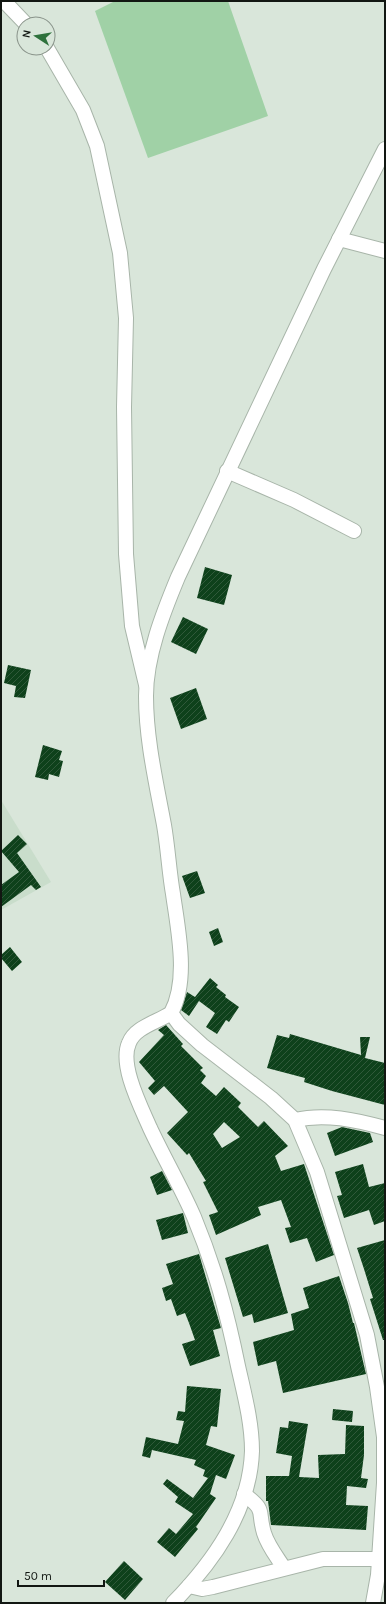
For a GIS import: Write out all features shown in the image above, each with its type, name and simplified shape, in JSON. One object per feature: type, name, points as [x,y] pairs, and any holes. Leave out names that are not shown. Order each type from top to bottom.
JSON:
[{"type":"street","points":[[4,1],[18,16]]},
{"type":"street","points":[[52,56],[84,110],[97,146],[120,253],[126,318],[124,407],[126,554],[132,626],[140,664],[147,687]]},
{"type":"street","points":[[173,1603],[203,1570],[222,1543],[244,1494],[252,1451],[250,1430],[224,1300],[193,1215],[154,1136],[136,1093],[126,1056],[128,1043],[136,1033],[171,1013],[178,994],[180,951],[164,827],[147,722],[147,687],[152,655],[168,602],[196,537],[385,148]]},
{"type":"street","points":[[340,239],[385,251]]},
{"type":"street","points":[[227,472],[294,500],[354,531]]},
{"type":"street","points":[[171,1013],[179,1024],[202,1045],[271,1098],[295,1120],[317,1172],[367,1335],[377,1387],[384,1450],[383,1513],[374,1603]]},
{"type":"street","points":[[295,1120],[329,1118],[385,1128]]},
{"type":"street","points":[[244,1494],[258,1505],[261,1512],[264,1532],[270,1546],[284,1568]]},
{"type":"street","points":[[189,1586],[208,1588],[323,1559],[379,1559]]},
{"type":"shaded area","points":[[1,800],[51,882],[1,910]]},
{"type":"green space","points":[[115,1],[228,1],[268,116],[148,158],[95,11]]},
{"type":"building","points":[[205,567],[232,575],[224,605],[197,598]]},
{"type":"building","points":[[183,617],[208,629],[196,654],[171,642]]},
{"type":"building","points":[[8,665],[31,670],[25,698],[14,697],[16,686],[4,683]]},
{"type":"building","points":[[196,688],[207,719],[181,729],[170,698]]},
{"type":"building","points":[[43,745],[62,751],[59,760],[63,761],[59,777],[49,774],[48,780],[35,777]]},
{"type":"building","points":[[18,835],[27,844],[17,853],[41,887],[36,890],[31,885],[1,907],[1,885],[19,872],[1,851]]},
{"type":"building","points":[[197,871],[205,893],[190,898],[182,876]]},
{"type":"building","points":[[218,928],[223,942],[214,946],[209,932]]},
{"type":"building","points":[[10,947],[22,962],[12,971],[1,958],[1,955]]},
{"type":"building","points":[[210,978],[218,985],[216,987],[226,995],[225,997],[239,1007],[229,1022],[226,1020],[217,1034],[206,1027],[215,1013],[199,1001],[189,1016],[181,1010],[187,992],[195,997]]},
{"type":"building","points":[[166,1025],[183,1044],[181,1046],[203,1068],[200,1070],[206,1076],[201,1083],[216,1096],[224,1087],[241,1103],[238,1107],[258,1127],[264,1121],[288,1146],[275,1156],[281,1171],[304,1164],[334,1255],[316,1262],[307,1238],[290,1243],[285,1228],[291,1227],[281,1200],[258,1207],[261,1215],[216,1235],[209,1215],[218,1212],[203,1182],[206,1181],[189,1153],[187,1155],[167,1133],[188,1112],[164,1086],[154,1095],[148,1088],[155,1081],[139,1062],[164,1035],[158,1030]],"holes":[[[224,1122],[240,1137],[222,1148],[213,1134]]]},
{"type":"building","points":[[290,1034],[361,1055],[360,1037],[370,1037],[365,1058],[385,1063],[385,1105],[332,1091],[304,1082],[305,1078],[267,1068],[277,1035],[289,1038]]},
{"type":"building","points":[[342,1127],[370,1133],[373,1142],[335,1156],[327,1133]]},
{"type":"building","points":[[363,1164],[369,1187],[385,1183],[385,1221],[374,1225],[369,1210],[344,1218],[337,1196],[342,1195],[335,1172]]},
{"type":"building","points":[[162,1171],[172,1190],[157,1195],[150,1177]]},
{"type":"building","points":[[183,1213],[188,1233],[162,1240],[156,1220]]},
{"type":"building","points":[[385,1240],[385,1340],[383,1340],[370,1299],[373,1298],[357,1248]]},
{"type":"building","points":[[268,1244],[288,1313],[254,1323],[252,1314],[243,1317],[225,1258]]},
{"type":"building","points":[[199,1254],[221,1328],[213,1330],[220,1356],[190,1366],[182,1344],[195,1340],[189,1323],[185,1313],[177,1316],[171,1299],[166,1301],[162,1288],[173,1284],[166,1264]]},
{"type":"building","points":[[339,1276],[354,1323],[366,1374],[283,1393],[276,1361],[258,1366],[253,1342],[294,1330],[291,1314],[309,1308],[303,1288]]},
{"type":"building","points":[[187,1386],[221,1389],[217,1427],[211,1426],[206,1445],[235,1455],[226,1479],[216,1475],[210,1494],[216,1498],[196,1527],[198,1529],[175,1557],[157,1542],[169,1528],[176,1534],[193,1514],[175,1502],[178,1497],[163,1484],[167,1479],[193,1498],[208,1478],[203,1476],[205,1470],[194,1465],[196,1460],[152,1450],[150,1458],[142,1456],[146,1437],[178,1444],[184,1421],[176,1420],[178,1411],[185,1412]]},
{"type":"building","points":[[333,1409],[353,1411],[352,1422],[332,1420]]},
{"type":"building","points":[[289,1421],[308,1424],[299,1477],[319,1478],[318,1455],[345,1454],[346,1425],[364,1426],[364,1455],[361,1478],[368,1479],[366,1488],[347,1486],[346,1505],[368,1506],[366,1530],[271,1525],[268,1501],[266,1501],[266,1476],[289,1476],[292,1456],[276,1453],[280,1427],[288,1428]]},
{"type":"building","points":[[124,1561],[143,1579],[125,1600],[105,1582]]}]
